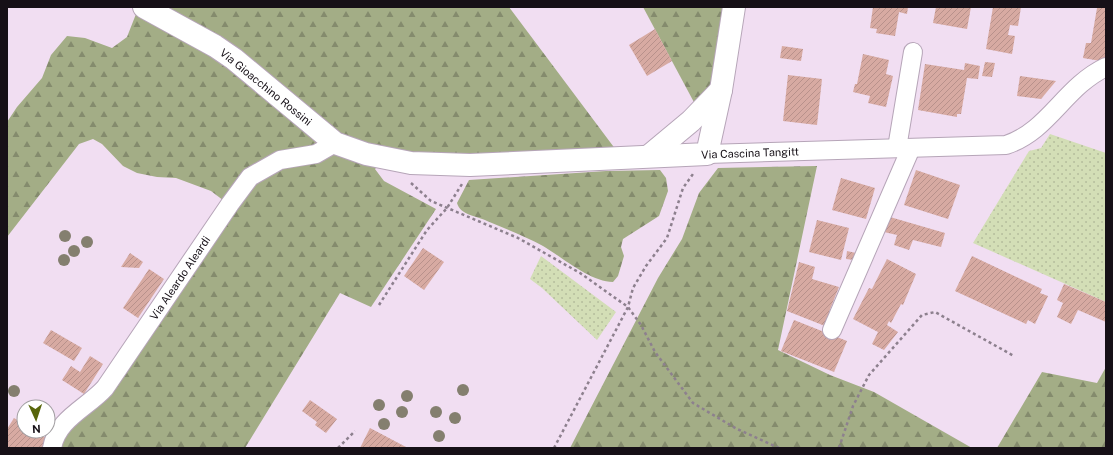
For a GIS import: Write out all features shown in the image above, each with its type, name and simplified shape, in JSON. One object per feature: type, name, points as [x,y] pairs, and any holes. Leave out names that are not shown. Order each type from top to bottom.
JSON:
[{"type":"street","name":"Via Gioacchino Rossini","points":[[144,7],[215,46],[234,59],[335,143],[366,154]]},
{"type":"street","points":[[707,154],[721,90],[734,7]]},
{"type":"street","points":[[832,330],[904,148],[913,52]]},
{"type":"street","name":"Via Cascina Tangitt","points":[[366,154],[411,163],[470,165],[649,156],[993,146],[1018,141],[1040,126],[1080,82],[1106,67]]},
{"type":"street","points":[[649,156],[691,121],[721,90]]},
{"type":"street","name":"Via Aleardo Aleardi","points":[[52,448],[60,428],[73,414],[98,396],[105,388],[250,177],[280,160],[316,154],[335,143]]},
{"type":"path","points":[[554,448],[628,307],[633,288],[642,271],[667,238],[683,188],[707,154]]},
{"type":"path","points":[[379,305],[427,230],[447,208],[459,190],[470,165]]},
{"type":"path","points":[[409,182],[431,201],[518,238],[580,273],[628,307],[641,325],[654,352],[693,403],[737,430],[779,448]]},
{"type":"path","points":[[839,448],[853,406],[869,375],[922,314],[935,312],[1014,356]]},
{"type":"path","points":[[338,448],[355,431]]},
{"type":"green space","points":[[135,7],[509,7],[616,150],[379,165],[375,169],[384,181],[436,209],[371,307],[340,293],[245,448],[55,448],[232,207],[211,191],[176,178],[157,177],[137,173],[123,166],[102,144],[93,139],[79,144],[7,237],[7,122],[17,107],[42,78],[51,55],[67,36],[85,38],[112,48],[127,37],[136,14]]},
{"type":"green space","points":[[643,7],[730,7],[717,85],[696,106]]},
{"type":"green space","points":[[1050,134],[1106,153],[1106,302],[973,243],[1029,151],[1041,148]]},
{"type":"green space","points":[[817,166],[778,350],[830,375],[874,392],[972,448],[570,448],[658,278],[682,239],[699,193],[718,168]]},
{"type":"green space","points":[[660,170],[666,178],[668,191],[659,216],[623,239],[621,247],[624,256],[618,276],[613,282],[604,281],[586,274],[536,242],[483,219],[465,213],[457,203],[469,180],[606,171]]},
{"type":"green space","points":[[541,256],[616,312],[597,340],[542,288],[530,279]]},
{"type":"green space","points":[[1106,367],[1106,448],[997,448],[1042,372],[1097,383]]},
{"type":"building","points":[[873,7],[908,7],[907,14],[899,12],[895,36],[876,33],[877,29],[870,28]]},
{"type":"building","points":[[936,7],[971,7],[967,29],[933,23]]},
{"type":"building","points":[[993,7],[1021,7],[1018,26],[1010,25],[1008,35],[1015,36],[1012,54],[986,49]]},
{"type":"building","points":[[1095,7],[1106,7],[1106,62],[1083,58],[1086,43],[1091,43],[1097,8]]},
{"type":"building","points":[[655,29],[672,61],[647,76],[629,45]]},
{"type":"building","points":[[782,46],[803,49],[801,61],[780,58]]},
{"type":"building","points":[[863,54],[889,60],[886,74],[893,76],[886,107],[868,103],[870,96],[853,92],[855,84],[857,84]]},
{"type":"building","points":[[985,62],[995,63],[992,77],[982,76]]},
{"type":"building","points":[[965,63],[980,66],[978,79],[967,78],[961,114],[957,114],[957,117],[918,110],[925,64],[964,70]]},
{"type":"building","points":[[788,75],[822,79],[817,125],[783,121]]},
{"type":"building","points":[[1020,76],[1056,81],[1041,99],[1017,96]]},
{"type":"building","points":[[916,170],[960,185],[948,219],[904,205]]},
{"type":"building","points":[[841,178],[875,188],[866,219],[832,210]]},
{"type":"building","points":[[890,217],[945,233],[941,247],[913,240],[909,250],[894,245],[897,235],[884,232]]},
{"type":"building","points":[[817,220],[849,228],[841,260],[809,252]]},
{"type":"building","points":[[423,248],[444,262],[424,290],[404,276]]},
{"type":"building","points":[[847,251],[856,253],[854,260],[846,259]]},
{"type":"building","points":[[130,253],[143,262],[139,268],[121,267]]},
{"type":"building","points":[[972,256],[1042,289],[1040,293],[1048,296],[1035,324],[1028,320],[1026,324],[955,291]]},
{"type":"building","points":[[887,259],[916,274],[903,305],[901,304],[891,323],[889,321],[887,325],[898,332],[884,350],[872,344],[878,332],[853,319],[869,288],[872,289]]},
{"type":"building","points":[[799,262],[815,267],[812,279],[839,287],[829,312],[831,313],[825,326],[787,311]]},
{"type":"building","points":[[149,269],[164,279],[138,318],[123,308]]},
{"type":"building","points":[[1064,284],[1106,302],[1106,322],[1078,310],[1071,324],[1057,317],[1063,303],[1057,300]]},
{"type":"building","points":[[794,320],[847,341],[834,372],[781,351]]},
{"type":"building","points":[[51,330],[82,348],[74,361],[43,343]]},
{"type":"building","points":[[90,356],[103,364],[84,394],[62,380],[71,366],[80,372]]},
{"type":"building","points":[[310,400],[337,419],[326,433],[315,425],[317,422],[302,411]]},
{"type":"building","points":[[14,418],[16,419],[16,439],[48,439],[42,448],[10,448],[7,446],[7,429]]},
{"type":"building","points":[[370,428],[406,447],[360,448]]}]
